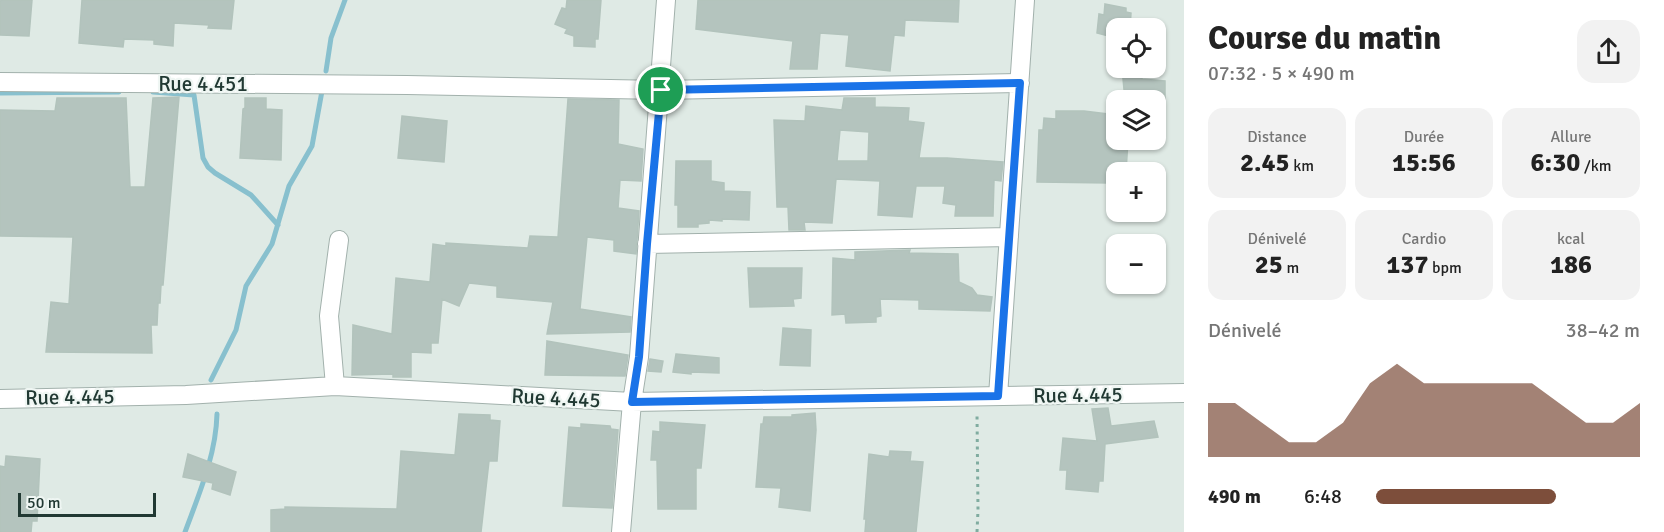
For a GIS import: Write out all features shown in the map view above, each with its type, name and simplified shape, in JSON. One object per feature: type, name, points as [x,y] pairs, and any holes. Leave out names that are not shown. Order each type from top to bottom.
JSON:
[{"type":"street","points":[[621,532],[632,402],[639,357],[661,90],[666,0]]},
{"type":"street","points":[[998,396],[1025,0]]},
{"type":"street","name":"Rue 4.451","points":[[0,82],[407,85],[661,90],[1020,83]]},
{"type":"street","points":[[647,244],[1009,237]]},
{"type":"street","points":[[335,386],[329,316],[339,240]]},
{"type":"street","name":"Rue 4.445","points":[[0,399],[186,395],[335,386],[632,402],[1184,393]]},
{"type":"path","points":[[976,532],[978,510],[977,397]]},
{"type":"building","points":[[32,0],[29,36],[0,35],[0,1]]},
{"type":"building","points":[[82,0],[234,0],[231,29],[174,23],[173,46],[154,44],[154,40],[124,39],[123,47],[79,43]]},
{"type":"building","points":[[567,0],[601,0],[598,39],[595,39],[595,47],[574,46],[574,36],[565,33],[567,29],[555,24],[562,8],[566,9]]},
{"type":"building","points":[[698,0],[959,0],[958,22],[905,20],[904,36],[894,35],[890,71],[846,66],[849,35],[820,33],[817,69],[790,69],[793,41],[696,29]]},
{"type":"building","points":[[1105,4],[1126,8],[1126,12],[1131,13],[1131,18],[1106,18],[1106,35],[1097,33],[1099,14],[1104,15]]},
{"type":"building","points":[[1123,78],[1165,81],[1165,90],[1124,90]]},
{"type":"building","points":[[179,97],[163,285],[161,285],[160,303],[158,303],[157,325],[151,325],[152,353],[46,352],[51,302],[69,304],[73,237],[0,236],[0,110],[55,111],[57,98],[126,98],[130,187],[145,187],[153,98]]},
{"type":"building","points":[[245,98],[266,98],[266,109],[282,110],[281,160],[240,158]]},
{"type":"building","points":[[844,98],[875,98],[875,107],[909,108],[908,121],[924,123],[919,158],[1003,162],[1001,181],[994,180],[993,216],[955,216],[956,205],[943,203],[945,186],[916,186],[912,217],[878,215],[880,181],[836,179],[832,223],[804,222],[805,230],[789,230],[788,207],[777,207],[774,120],[805,121],[806,106],[842,110]],"holes":[[[840,130],[869,132],[868,161],[837,161]]]},
{"type":"building","points":[[568,99],[619,100],[618,144],[643,149],[641,181],[620,180],[618,208],[639,211],[636,254],[614,251],[614,240],[587,237],[580,309],[631,317],[630,332],[547,334],[553,302],[497,297],[497,286],[469,283],[459,306],[442,299],[438,343],[431,343],[431,353],[411,352],[411,377],[393,377],[393,374],[352,375],[353,325],[392,334],[396,278],[430,282],[433,244],[528,248],[530,236],[558,237]]},
{"type":"building","points":[[1056,111],[1106,114],[1106,150],[1127,150],[1127,162],[1106,162],[1106,183],[1037,182],[1039,130],[1043,130],[1044,118],[1056,119]]},
{"type":"building","points":[[402,116],[447,121],[444,162],[398,158]]},
{"type":"building","points":[[676,161],[711,161],[711,181],[724,183],[724,191],[750,192],[749,220],[709,220],[709,223],[698,224],[698,227],[678,227],[678,205],[675,205]]},
{"type":"building","points":[[910,250],[909,253],[958,254],[959,282],[972,288],[977,295],[992,297],[990,311],[919,309],[919,300],[880,299],[881,316],[876,317],[876,322],[846,323],[845,314],[832,315],[833,258],[855,260],[855,252]]},
{"type":"building","points":[[748,268],[802,268],[801,298],[793,299],[794,306],[750,307]]},
{"type":"building","points":[[783,328],[811,330],[810,366],[780,365]]},
{"type":"building","points":[[547,341],[628,355],[625,376],[545,375]]},
{"type":"building","points":[[676,354],[719,358],[719,373],[673,372]]},
{"type":"building","points":[[650,359],[663,361],[661,372],[648,371]]},
{"type":"building","points":[[1108,408],[1111,426],[1154,421],[1158,437],[1105,444],[1103,481],[1099,481],[1098,492],[1066,489],[1067,470],[1060,470],[1063,438],[1097,441],[1092,409]]},
{"type":"building","points":[[815,413],[816,430],[810,511],[779,507],[781,488],[756,487],[761,424],[763,424],[764,417],[792,417],[792,415]]},
{"type":"building","points":[[459,414],[490,415],[490,420],[500,421],[497,461],[489,461],[481,532],[271,532],[271,510],[285,509],[285,507],[397,509],[401,451],[455,455]]},
{"type":"building","points":[[660,422],[705,425],[701,468],[696,468],[696,509],[658,509],[657,460],[651,460],[653,431],[660,432]]},
{"type":"building","points":[[581,424],[610,426],[611,429],[618,430],[612,508],[563,506],[569,427],[581,428]]},
{"type":"building","points":[[890,451],[911,452],[910,461],[923,462],[916,532],[865,532],[869,454],[889,457]]},
{"type":"building","points":[[188,454],[236,472],[230,495],[212,489],[213,483],[183,477]]},
{"type":"building","points":[[6,456],[40,459],[37,521],[32,521],[31,532],[0,532],[0,466],[5,467]]},
{"type":"waterway","points":[[326,71],[331,38],[345,0]]},
{"type":"waterway","points":[[211,380],[236,330],[246,286],[272,244],[289,186],[312,146],[322,91]]},
{"type":"waterway","points":[[0,93],[119,92]]},
{"type":"waterway","points":[[153,92],[194,95],[203,158],[208,167],[251,195],[278,225]]},
{"type":"waterway","points":[[185,532],[210,459],[217,414]]},
{"type":"route","points":[[1020,83],[998,396],[632,402],[639,357],[661,90],[1020,83]]}]
